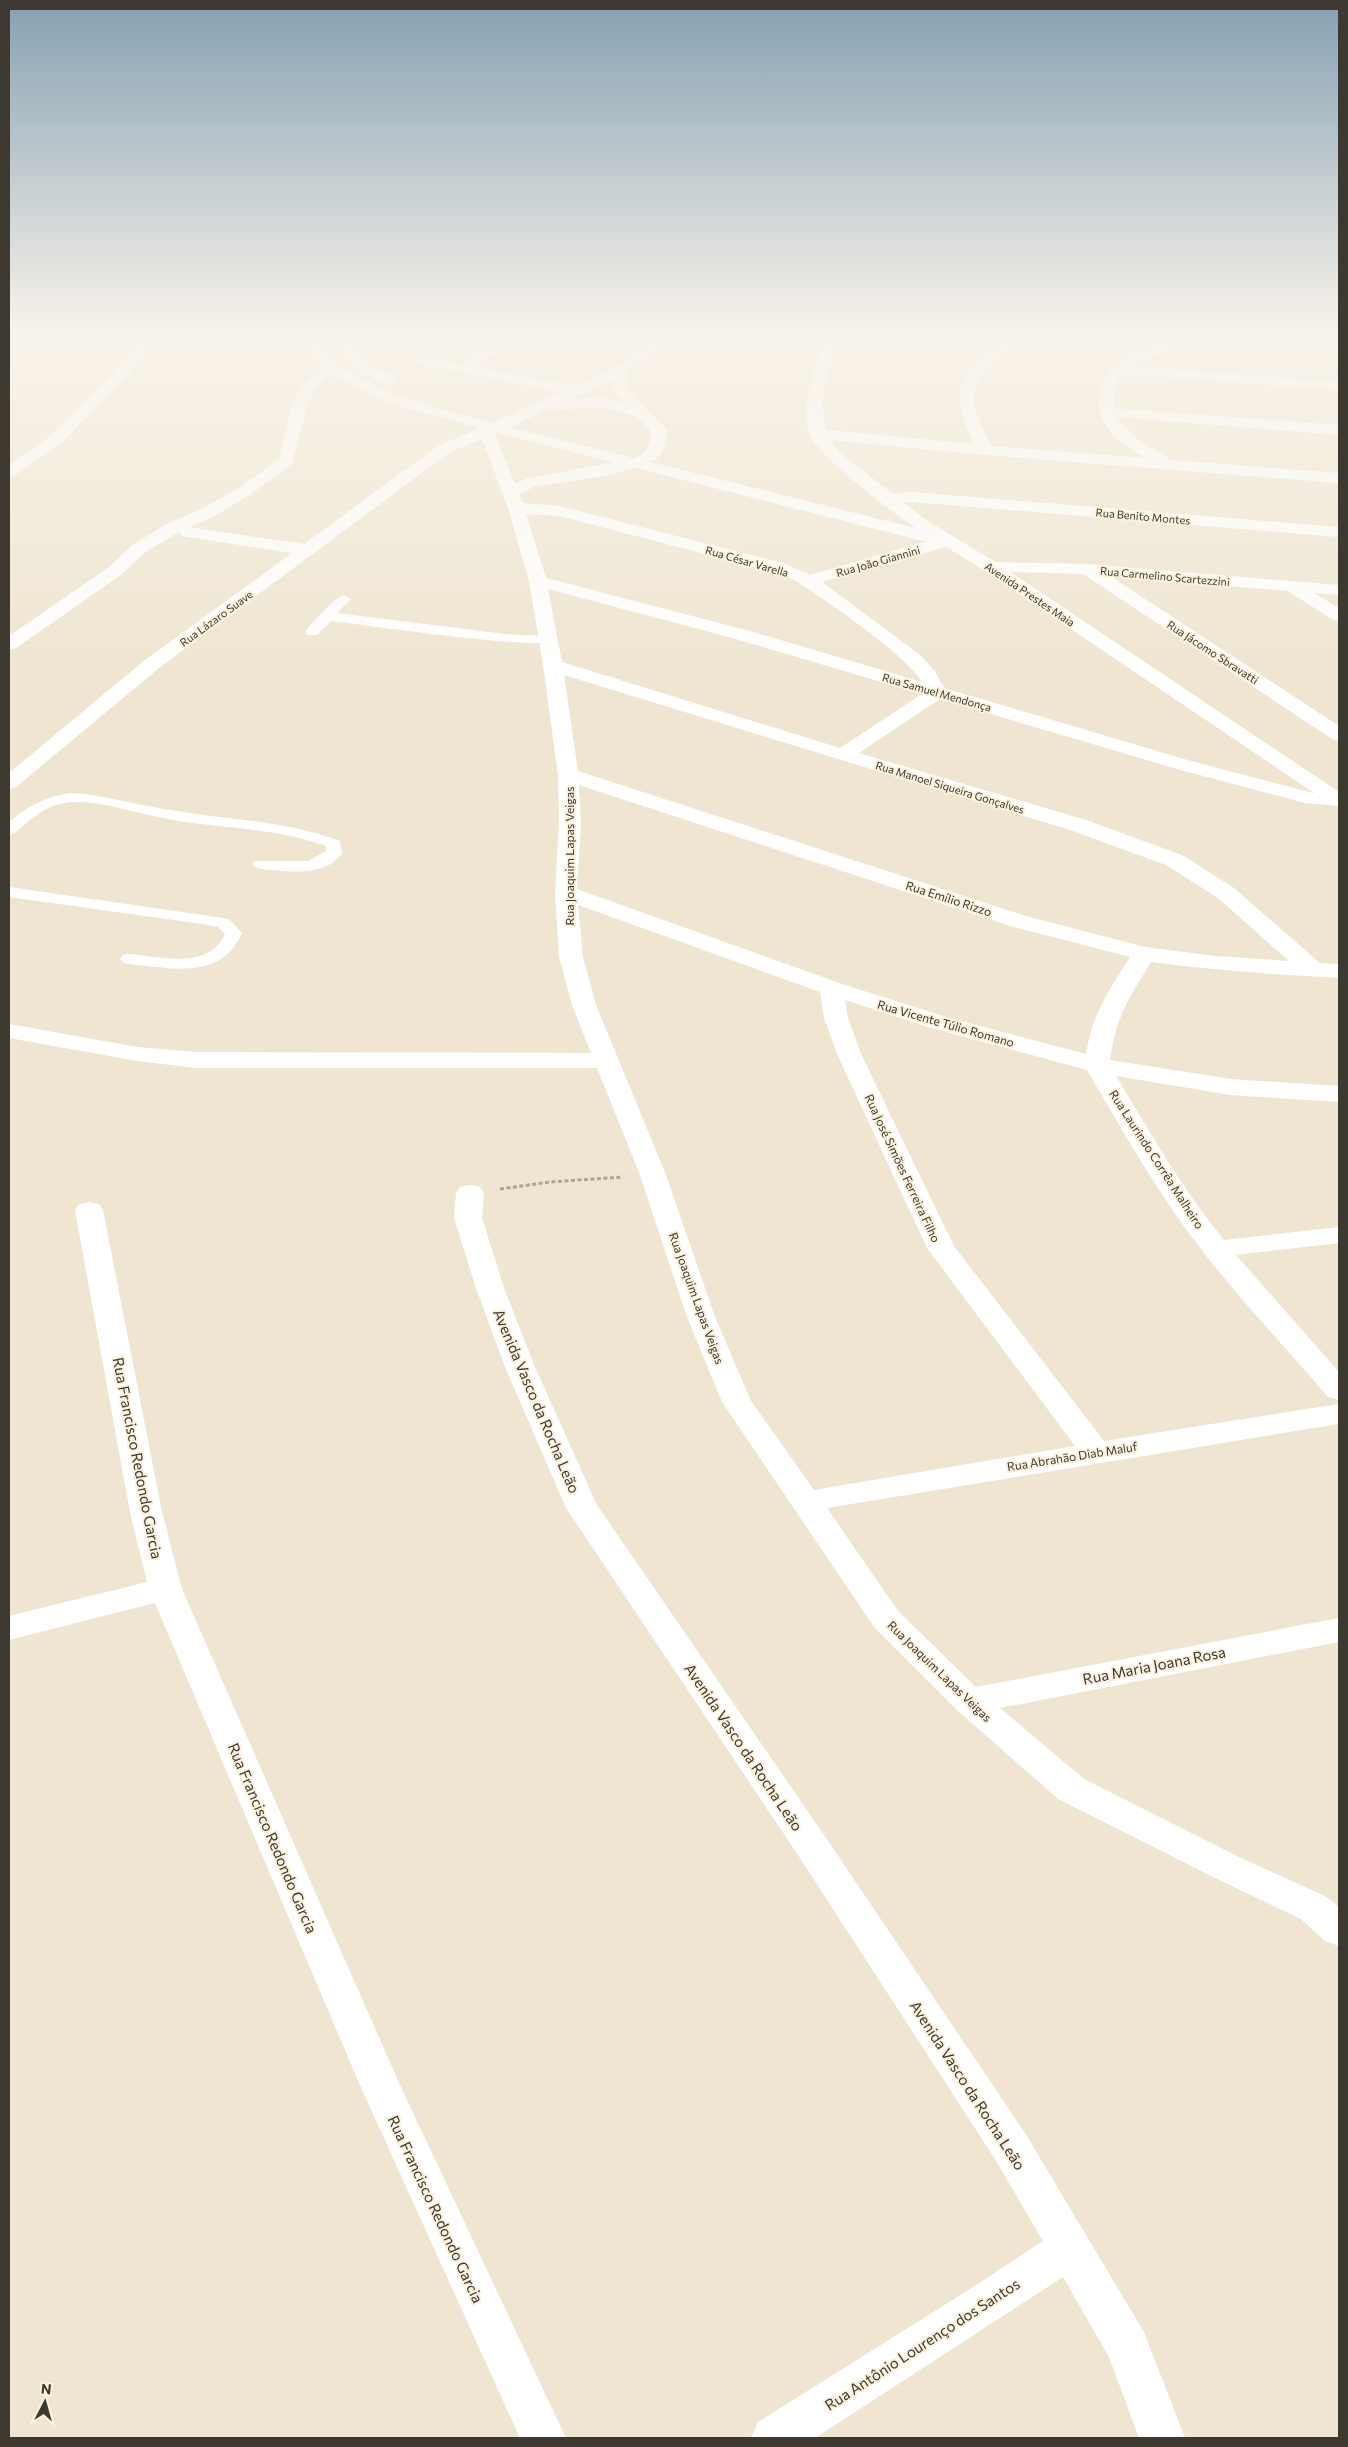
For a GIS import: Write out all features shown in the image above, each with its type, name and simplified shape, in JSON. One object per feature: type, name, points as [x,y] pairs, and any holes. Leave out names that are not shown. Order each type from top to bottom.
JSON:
[{"type":"street","points":[[9,472],[46,447]]},
{"type":"street","points":[[9,644],[115,571],[138,550],[171,529],[209,512],[244,491],[286,461],[289,447]]},
{"type":"street","name":"Rua Lázaro Suave","points":[[9,783],[152,664],[449,447]]},
{"type":"street","name":"Rua Joaquim Lapas Veigas","points":[[495,447],[538,581],[551,652],[568,775],[570,824],[566,893],[571,957],[584,1005],[653,1175],[701,1318],[737,1402],[886,1619],[970,1701],[1071,1789],[1226,1868],[1331,1914]]},
{"type":"street","points":[[567,447],[947,541]]},
{"type":"street","points":[[618,447],[920,524]]},
{"type":"street","points":[[513,500],[528,483],[636,463],[652,456],[656,447]]},
{"type":"street","name":"Avenida Prestes Maia","points":[[827,447],[833,455],[920,524],[991,567],[1338,801]]},
{"type":"street","points":[[956,447],[1339,478]]},
{"type":"street","points":[[1141,447],[1166,464]]},
{"type":"street","name":"Rua Lázaro Suave","points":[[430,461],[455,455],[474,456],[500,466],[539,475],[568,475]]},
{"type":"street","name":"Rua Benito Montes","points":[[886,498],[912,496],[1339,532]]},
{"type":"street","name":"Rua César Varella","points":[[513,500],[777,567],[808,581],[912,658],[928,675],[937,693]]},
{"type":"street","points":[[171,529],[308,550]]},
{"type":"street","points":[[115,571],[159,553],[188,532]]},
{"type":"street","name":"Rua João Giannini","points":[[808,581],[947,541]]},
{"type":"street","name":"Rua Carmelino Scartezzini","points":[[991,567],[1086,568],[1339,590]]},
{"type":"street","name":"Rua Jácomo Sbravatti","points":[[1086,568],[1339,734]]},
{"type":"street","name":"Rua Samuel Mendonça","points":[[538,581],[743,635],[937,693],[1267,787],[1312,799],[1338,801]]},
{"type":"street","points":[[1290,587],[1339,616]]},
{"type":"street","name":"Rua Manoel Siqueira Gonçalves","points":[[551,652],[843,755],[1078,825],[1174,860],[1226,893],[1315,971]]},
{"type":"street","points":[[843,755],[937,693]]},
{"type":"street","name":"Rua Emílio Rizzo","points":[[568,775],[1018,920],[1144,954],[1215,963],[1315,971],[1339,971]]},
{"type":"street","name":"Rua Vicente Túlio Romano","points":[[566,893],[831,988],[937,1022],[1097,1065],[1231,1087],[1339,1094]]},
{"type":"street","points":[[1097,1065],[1102,1030],[1118,996],[1144,954]]},
{"type":"street","name":"Rua José Simões Ferreira Filho","points":[[831,988],[836,1018],[850,1056],[941,1248],[1096,1452]]},
{"type":"street","points":[[9,1031],[137,1054],[197,1060],[606,1061]]},
{"type":"street","name":"Rua Laurindo Corrêa Malheiro","points":[[1097,1065],[1194,1221],[1216,1249],[1339,1390]]},
{"type":"street","name":"Avenida Vasco da Rocha Leão","points":[[470,1193],[468,1218],[490,1288],[520,1367],[582,1508],[811,1845],[988,2114],[1128,2348],[1162,2438]]},
{"type":"street","name":"Rua Francisco Redondo Garcia","points":[[89,1210],[146,1512],[166,1589],[379,2083],[543,2438]]},
{"type":"street","points":[[1216,1249],[1339,1235]]},
{"type":"street","name":"Rua Abrahão Diab Maluf","points":[[806,1502],[860,1491],[1096,1452],[1339,1414]]},
{"type":"street","points":[[9,1628],[166,1589]]},
{"type":"street","name":"Rua Maria Joana Rosa","points":[[970,1701],[1339,1630]]},
{"type":"street","name":"Rua Antônio Lourenço dos Santos","points":[[774,2438],[986,2304],[1069,2248]]},
{"type":"lane","points":[[312,632],[344,599]]},
{"type":"lane","points":[[326,616],[505,638],[551,652]]},
{"type":"lane","points":[[9,830],[40,805],[62,799],[80,798],[171,815],[305,834],[334,844],[334,853],[324,863],[300,867],[261,864]]},
{"type":"lane","points":[[9,892],[202,919],[223,923],[234,933],[232,942],[225,952],[211,959],[187,963],[129,959]]},
{"type":"path","points":[[470,1193],[550,1182],[653,1175]]}]
